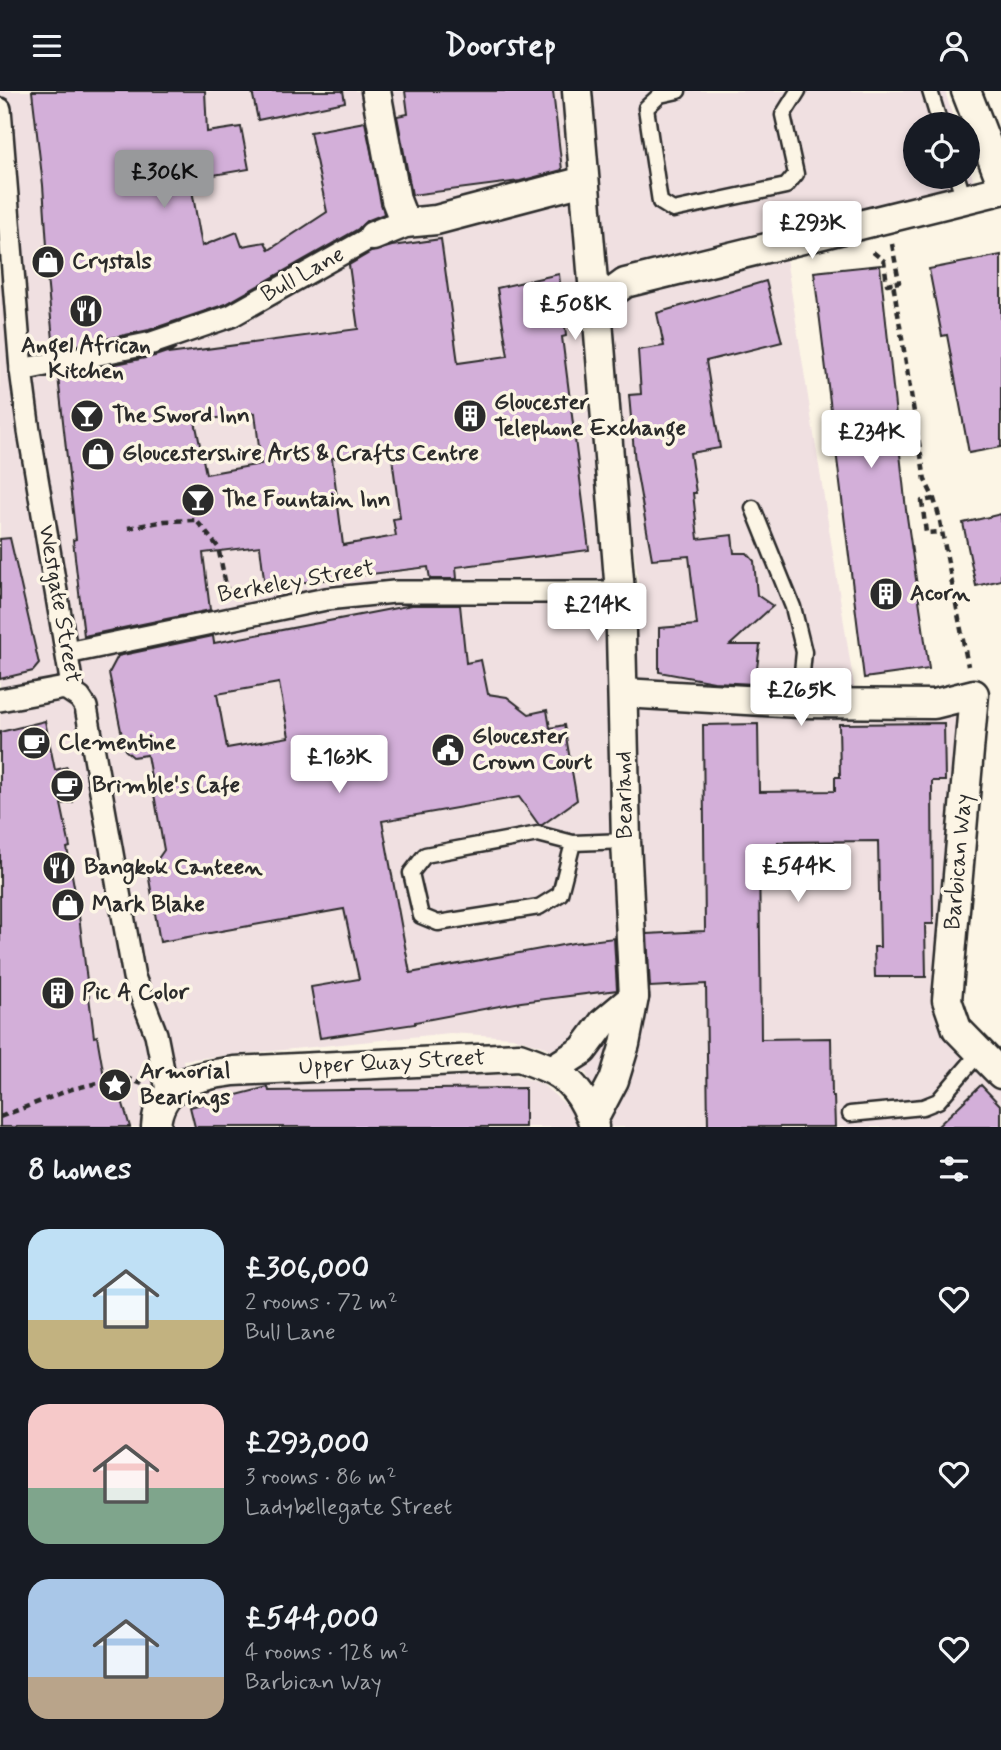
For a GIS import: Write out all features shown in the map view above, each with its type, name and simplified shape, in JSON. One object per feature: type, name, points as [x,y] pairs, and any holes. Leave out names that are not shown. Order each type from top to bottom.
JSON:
[{"type":"street","points":[[376,91],[396,200],[405,223]]},
{"type":"street","points":[[577,91],[593,282],[607,297],[625,282],[956,189]]},
{"type":"street","points":[[966,91],[1001,181]]},
{"type":"street","name":"Westgate Street","points":[[0,109],[21,370],[73,692],[86,706],[90,719],[134,977],[156,1034],[168,1094]]},
{"type":"street","name":"Bull Lane","points":[[21,370],[152,343],[231,316],[373,236],[405,223],[436,220],[584,181]]},
{"type":"street","points":[[980,189],[1001,190]]},
{"type":"street","name":"Bearland","points":[[593,1123],[614,1080],[625,1044],[634,997],[625,841],[620,592],[598,321],[607,297]]},
{"type":"street","name":"Berkeley Street","points":[[67,653],[326,599],[394,592],[620,592]]},
{"type":"street","points":[[0,700],[58,688],[73,692]]},
{"type":"street","points":[[623,693],[799,703],[933,704],[974,694]]},
{"type":"street","name":"Barbican Way","points":[[974,694],[947,1000],[957,1029],[980,1052]]},
{"type":"street","points":[[553,1069],[583,1050],[603,1023],[634,997]]},
{"type":"street","points":[[980,1052],[1001,1074]]},
{"type":"street","name":"Upper Quay Street","points":[[168,1094],[184,1081],[234,1071],[519,1057],[553,1069],[577,1087],[593,1123]]},
{"type":"street","points":[[156,1127],[156,1116],[168,1094]]},
{"type":"lane","points":[[678,91],[660,95],[646,108],[660,202],[673,210],[786,186],[796,174],[783,115],[798,91]]},
{"type":"lane","points":[[930,91],[936,112]]},
{"type":"lane","points":[[753,508],[793,607],[804,652],[799,703]]},
{"type":"lane","points":[[573,843],[560,894],[539,907],[438,923],[421,916],[411,873],[425,855],[538,834],[573,843],[625,841]]},
{"type":"lane","points":[[850,1114],[923,1107],[938,1101],[980,1052]]},
{"type":"path","points":[[884,261],[887,284],[899,282],[892,244]]},
{"type":"path","points":[[893,283],[925,480],[934,499],[942,532],[974,694]]},
{"type":"path","points":[[934,499],[922,501],[926,533],[942,532]]},
{"type":"path","points":[[128,528],[165,521],[196,520],[218,547],[232,619]]},
{"type":"path","points":[[0,1117],[72,1089],[123,1077],[168,1094]]},
{"type":"shaded area","points":[[0,91],[945,91],[951,112],[903,112],[903,189],[949,189],[598,288],[582,322],[585,375],[617,608],[642,615],[607,328],[614,308],[629,294],[784,246],[855,692],[974,694],[947,1000],[1001,1073],[1001,1127],[608,1127],[586,1073],[545,1047],[512,1037],[450,1033],[183,1060],[189,1088],[513,1074],[542,1084],[573,1111],[577,1127],[0,1127]]},
{"type":"building","points":[[32,91],[205,91],[207,132],[241,127],[249,169],[190,179],[202,246],[237,232],[242,246],[265,242],[269,250],[327,212],[310,132],[365,122],[384,214],[366,221],[358,229],[226,304],[149,330],[54,350],[44,246],[47,246],[43,185]]},
{"type":"building","points":[[252,91],[343,91],[345,102],[258,120]]},
{"type":"building","points":[[405,91],[553,91],[562,170],[520,181],[412,195],[397,116],[408,114]]},
{"type":"building","points":[[441,239],[458,363],[508,356],[497,288],[559,274],[566,336],[562,337],[589,550],[456,567],[457,579],[430,579],[428,567],[265,587],[260,546],[203,553],[210,610],[84,636],[58,376],[155,356],[176,349],[168,354],[358,329],[349,265],[371,252]],"holes":[[[255,413],[261,464],[206,474],[195,421]],[[391,450],[400,518],[393,519],[396,536],[343,545],[332,458]]]},
{"type":"building","points":[[1001,255],[1001,447],[969,453],[947,335],[942,336],[929,269]]},
{"type":"building","points":[[880,265],[906,510],[929,669],[864,678],[814,272]]},
{"type":"building","points":[[766,281],[782,342],[706,361],[720,448],[690,453],[696,493],[693,493],[698,539],[732,535],[734,553],[747,553],[754,561],[757,595],[773,606],[730,645],[760,645],[755,684],[714,682],[659,672],[659,628],[697,625],[689,556],[652,559],[635,463],[629,395],[641,394],[638,350],[664,346],[657,313]]},
{"type":"building","points":[[1001,514],[1001,580],[976,586],[963,523]]},
{"type":"building","points":[[10,538],[39,664],[33,671],[0,679],[0,539]]},
{"type":"building","points":[[412,605],[460,605],[466,663],[481,660],[488,694],[507,697],[529,714],[547,710],[550,728],[564,725],[577,800],[542,825],[539,825],[519,797],[382,821],[410,973],[614,938],[617,990],[521,1002],[415,1024],[320,1038],[311,987],[359,979],[344,909],[160,942],[148,873],[164,850],[147,755],[133,757],[125,750],[109,673],[118,656],[213,636],[214,643]],"holes":[[[279,683],[289,737],[227,748],[217,694]]]},
{"type":"building","points":[[45,721],[55,770],[67,767],[73,802],[61,804],[70,847],[67,848],[78,908],[94,1037],[97,1036],[106,1088],[117,1084],[130,1127],[0,1127],[0,732]]},
{"type":"building","points":[[944,723],[945,781],[932,781],[933,924],[925,924],[926,977],[875,977],[874,947],[880,947],[878,841],[778,842],[778,848],[759,848],[761,1039],[831,1038],[835,1127],[708,1127],[706,984],[650,987],[647,934],[705,931],[703,725],[758,724],[759,792],[835,791],[835,777],[840,777],[839,724]]},
{"type":"building","points":[[981,1085],[1001,1106],[1001,1127],[937,1127]]},
{"type":"building","points":[[268,1087],[269,1091],[525,1088],[525,1127],[195,1127],[190,1107]]},
{"type":"place","name":"Crystals","points":[[48,262]]},
{"type":"place","name":"Angel African Kitchen","points":[[86,311]]},
{"type":"place","name":"The Sword Inn","points":[[87,416]]},
{"type":"place","name":"Gloucester Telephone Exchange","points":[[470,416]]},
{"type":"place","name":"Gloucestershire Arts & Crafts Centre","points":[[98,454]]},
{"type":"place","name":"The Fountain Inn","points":[[198,500]]},
{"type":"place","name":"Acorn","points":[[886,594]]},
{"type":"place","name":"Clementine","points":[[34,743]]},
{"type":"place","name":"Gloucester Crown Court","points":[[448,750]]},
{"type":"place","name":"Brimble's Cafe","points":[[67,786]]},
{"type":"place","name":"Bangkok Canteen","points":[[59,868]]},
{"type":"place","name":"Mark Blake","points":[[68,905]]},
{"type":"place","name":"Pic A Color","points":[[58,993]]},
{"type":"place","name":"Armorial Bearings","points":[[115,1085]]}]
